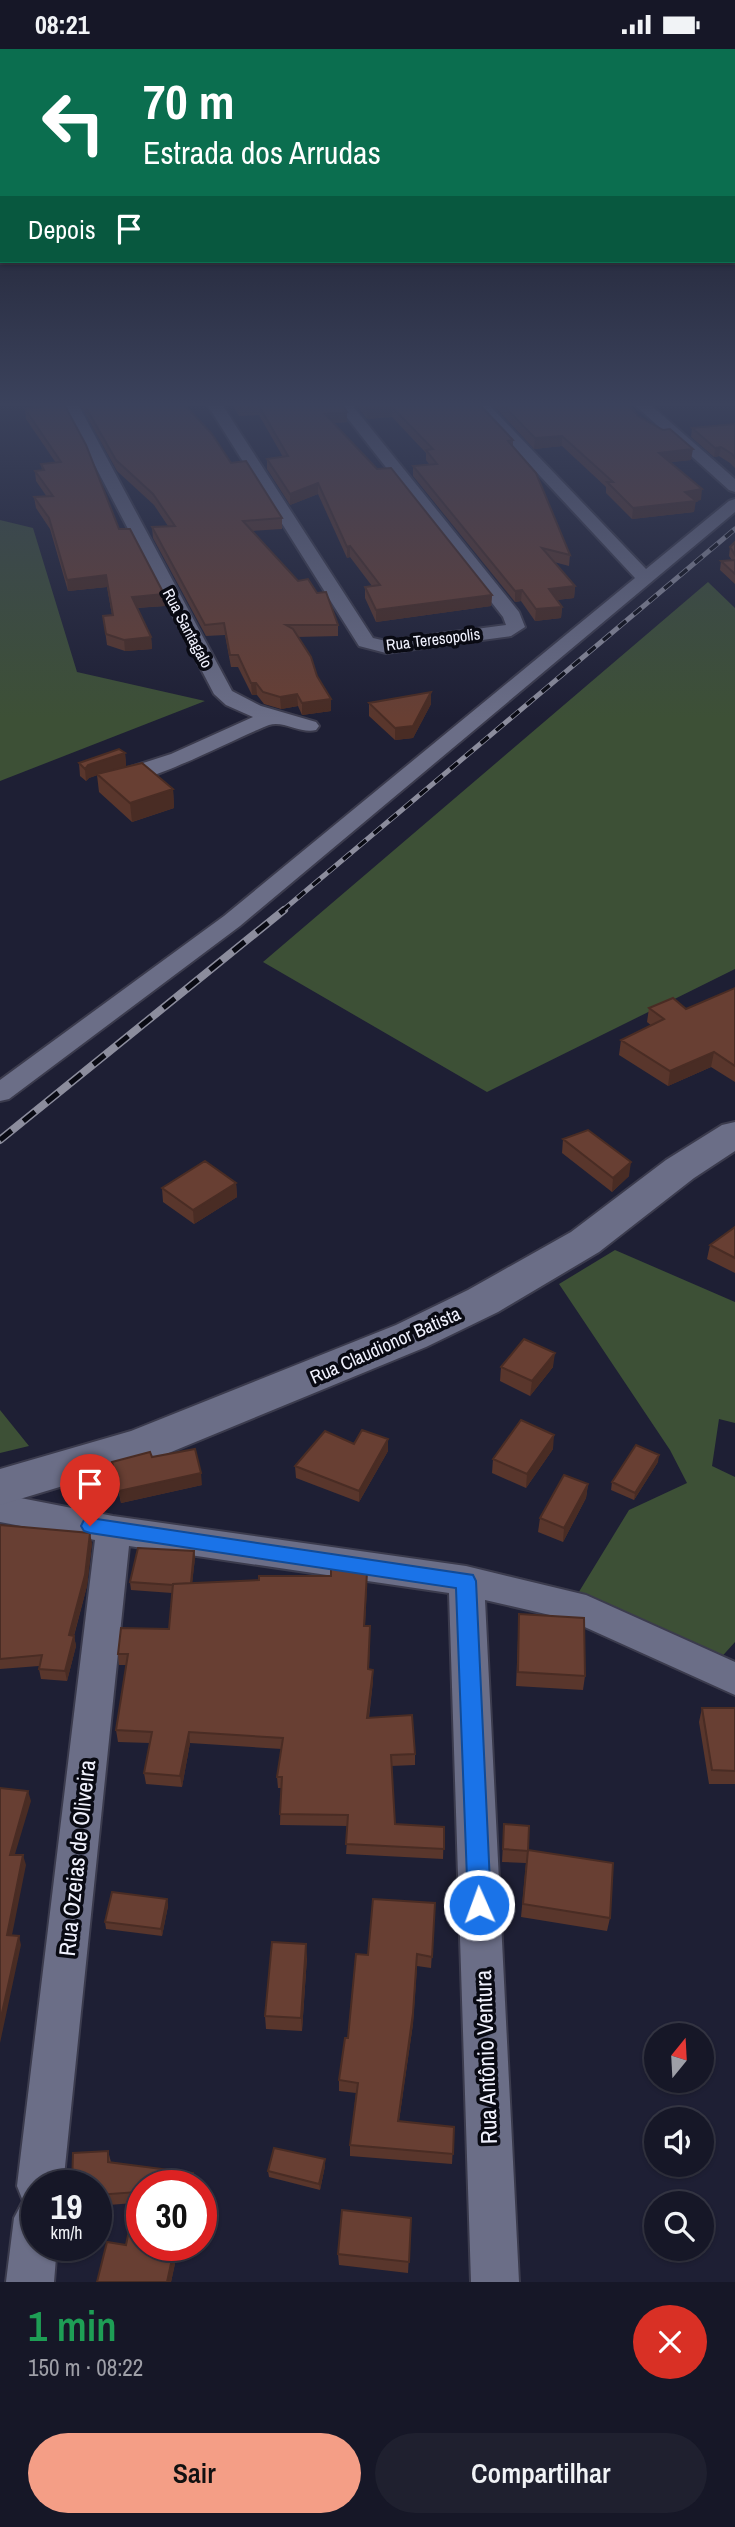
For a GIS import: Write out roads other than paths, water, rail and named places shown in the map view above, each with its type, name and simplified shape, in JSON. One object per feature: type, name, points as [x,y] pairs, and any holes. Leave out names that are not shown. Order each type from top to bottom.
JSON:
[{"type":"main road","name":"Rua Claudionor Batista","points":[[0,1487],[143,1445],[411,1336],[483,1301],[585,1242],[680,1169],[735,1134]]},
{"type":"street","name":"Rua Santagalo","points":[[126,510],[223,694],[233,702],[270,717],[309,726]]},
{"type":"street","name":"Rua Teresopolis","points":[[282,510],[366,642],[386,646],[511,630],[517,623],[428,510]]},
{"type":"street","points":[[581,510],[646,579]]},
{"type":"street","points":[[0,1093],[232,921],[728,510]]},
{"type":"street","points":[[98,785],[178,758],[270,717]]},
{"type":"street","points":[[0,1508],[113,1530],[466,1581],[573,1606],[735,1679]]},
{"type":"street","name":"Rua Ozeias de Oliveira","points":[[42,2170],[113,1530]]},
{"type":"street","name":"Rua Antônio Ventura","points":[[466,1581],[495,2282]]},
{"type":"street","points":[[30,2282],[32,2261]]},
{"type":"railway","points":[[282,911],[735,529]]},
{"type":"railway","points":[[0,1140],[284,910]]}]
